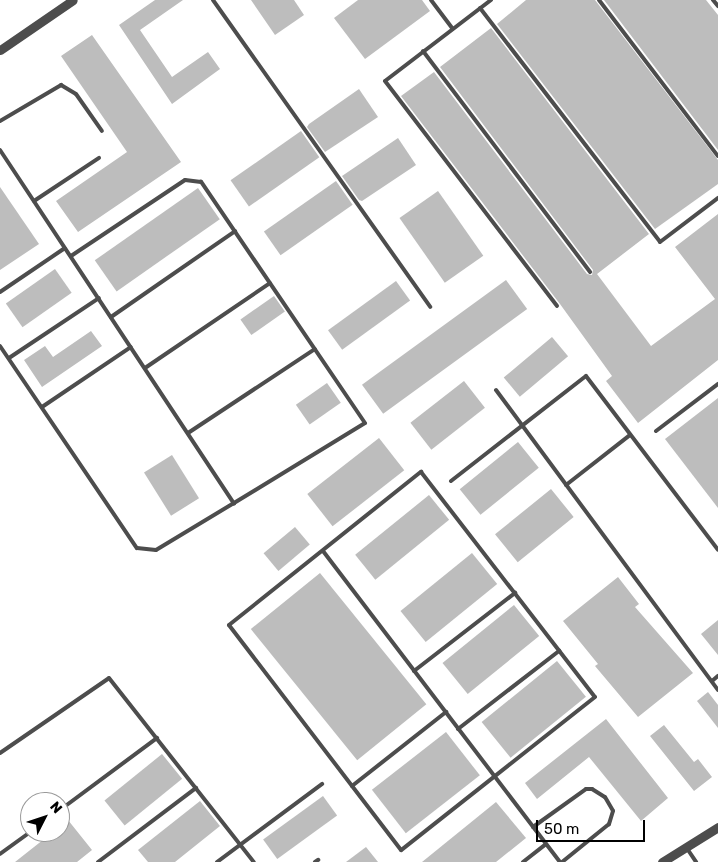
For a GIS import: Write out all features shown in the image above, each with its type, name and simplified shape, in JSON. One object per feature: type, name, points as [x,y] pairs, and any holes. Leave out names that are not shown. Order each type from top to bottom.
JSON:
[{"type":"street","points":[[0,50],[73,0]]},
{"type":"street","points":[[662,862],[718,827]]},
{"type":"lane","points":[[214,0],[430,307]]},
{"type":"lane","points":[[431,0],[453,28]]},
{"type":"lane","points":[[491,0],[385,81],[557,306]]},
{"type":"lane","points":[[599,0],[718,156]]},
{"type":"lane","points":[[713,0],[718,6]]},
{"type":"lane","points":[[480,8],[660,242],[718,198]]},
{"type":"lane","points":[[423,52],[590,272]]},
{"type":"lane","points":[[0,121],[61,84],[76,94],[102,131]]},
{"type":"lane","points":[[0,150],[234,503]]},
{"type":"lane","points":[[34,201],[99,158]]},
{"type":"lane","points":[[0,346],[137,548],[156,550],[366,423],[202,182],[193,179],[185,180],[71,256]]},
{"type":"lane","points":[[111,317],[235,231]]},
{"type":"lane","points":[[0,292],[65,248]]},
{"type":"lane","points":[[145,368],[270,283]]},
{"type":"lane","points":[[9,358],[99,298]]},
{"type":"lane","points":[[42,407],[131,347]]},
{"type":"lane","points":[[188,433],[315,349]]},
{"type":"lane","points":[[451,481],[586,376],[718,550]]},
{"type":"lane","points":[[656,431],[718,384]]},
{"type":"lane","points":[[496,390],[718,690]]},
{"type":"lane","points":[[566,485],[630,435]]},
{"type":"lane","points":[[421,472],[515,593],[595,697],[401,850],[229,625],[421,472]]},
{"type":"lane","points":[[323,551],[458,729],[546,844],[561,862],[610,824],[613,811],[605,797],[592,789],[586,789],[533,827]]},
{"type":"lane","points":[[414,671],[515,593]]},
{"type":"lane","points":[[458,729],[559,651]]},
{"type":"lane","points":[[712,681],[718,676]]},
{"type":"lane","points":[[0,753],[108,678],[254,862]]},
{"type":"lane","points":[[352,786],[446,712]]},
{"type":"lane","points":[[70,802],[156,738]]},
{"type":"lane","points":[[217,862],[322,784]]},
{"type":"lane","points":[[98,862],[196,788]]},
{"type":"lane","points":[[0,854],[20,839]]},
{"type":"lane","points":[[523,862],[546,844]]},
{"type":"lane","points":[[686,847],[696,862]]},
{"type":"building","points":[[155,0],[183,0],[140,30],[172,77],[208,52],[220,69],[172,104],[119,25]]},
{"type":"building","points":[[251,0],[294,0],[304,15],[275,35]]},
{"type":"building","points":[[358,0],[422,0],[430,11],[365,59],[334,18]]},
{"type":"building","points":[[526,0],[595,0],[718,160],[718,184],[655,229],[497,24]]},
{"type":"building","points":[[604,0],[706,0],[718,15],[718,150]]},
{"type":"building","points":[[491,28],[649,234],[597,274],[651,346],[715,299],[675,247],[718,214],[718,360],[638,423],[606,381],[612,376],[560,304],[401,96],[434,72],[587,274],[592,275],[593,270],[440,67]]},
{"type":"building","points":[[92,35],[181,162],[78,232],[56,201],[127,152],[61,56]]},
{"type":"building","points":[[359,89],[378,117],[325,152],[307,127]]},
{"type":"building","points":[[301,131],[319,157],[249,207],[231,180]]},
{"type":"building","points":[[398,138],[416,165],[362,201],[359,200],[342,176]]},
{"type":"building","points":[[336,181],[353,205],[281,255],[264,231]]},
{"type":"building","points":[[0,187],[39,244],[0,270]]},
{"type":"building","points":[[198,188],[220,219],[117,291],[95,260]]},
{"type":"building","points":[[438,191],[483,256],[445,283],[399,218]]},
{"type":"building","points":[[55,269],[72,293],[22,327],[6,303]]},
{"type":"building","points":[[506,280],[527,309],[383,414],[362,385]]},
{"type":"building","points":[[396,281],[410,300],[342,350],[328,330]]},
{"type":"building","points":[[274,296],[285,312],[251,335],[240,320]]},
{"type":"building","points":[[91,331],[102,346],[42,387],[24,360],[45,346],[53,357]]},
{"type":"building","points":[[552,337],[568,356],[520,397],[504,377]]},
{"type":"building","points":[[464,381],[485,408],[431,450],[410,423]]},
{"type":"building","points":[[327,383],[341,403],[310,424],[296,405]]},
{"type":"building","points":[[718,398],[718,508],[665,439]]},
{"type":"building","points":[[379,438],[404,470],[333,526],[307,494]]},
{"type":"building","points":[[518,442],[539,468],[480,515],[460,489]]},
{"type":"building","points":[[172,455],[199,498],[171,516],[144,472]]},
{"type":"building","points":[[551,489],[574,517],[518,562],[495,534]]},
{"type":"building","points":[[429,495],[449,520],[375,580],[355,555]]},
{"type":"building","points":[[295,527],[310,545],[278,571],[264,553]]},
{"type":"building","points":[[472,553],[497,584],[426,642],[401,611]]},
{"type":"building","points":[[320,573],[426,704],[357,760],[251,629]]},
{"type":"building","points":[[618,577],[639,604],[635,607],[693,673],[638,717],[595,666],[598,664],[563,621]]},
{"type":"building","points":[[514,605],[539,636],[468,694],[443,663]]},
{"type":"building","points":[[718,620],[718,655],[701,634]]},
{"type":"building","points":[[557,661],[586,697],[511,758],[482,722]]},
{"type":"building","points":[[708,692],[718,705],[718,728],[697,701]]},
{"type":"building","points":[[606,719],[668,798],[641,821],[589,757],[537,799],[525,783]]},
{"type":"building","points":[[664,725],[694,762],[698,759],[712,777],[694,791],[650,736]]},
{"type":"building","points":[[446,732],[480,775],[406,833],[372,790]]},
{"type":"building","points":[[162,754],[182,779],[125,825],[104,801]]},
{"type":"building","points":[[323,796],[337,815],[277,859],[263,839]]},
{"type":"building","points":[[200,801],[220,826],[175,862],[148,862],[138,850]]},
{"type":"building","points":[[496,802],[526,838],[496,862],[422,862]]},
{"type":"building","points":[[70,822],[92,850],[77,862],[15,862],[40,842],[70,842]]},
{"type":"building","points":[[366,847],[378,862],[346,862]]}]
